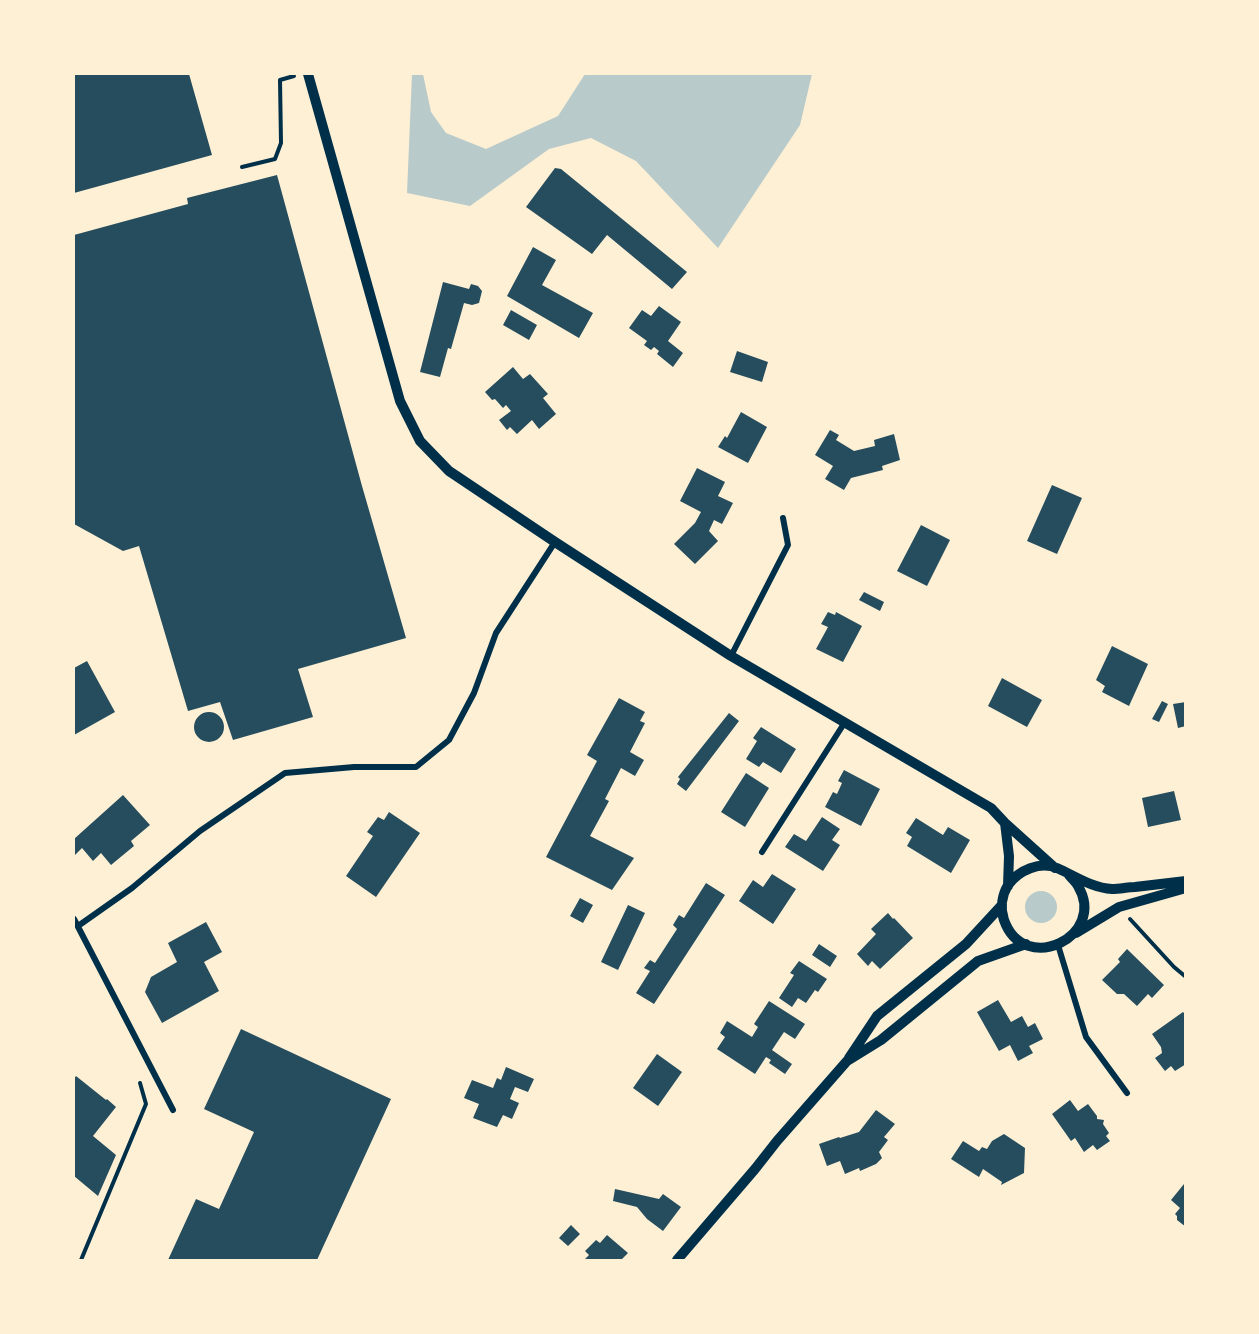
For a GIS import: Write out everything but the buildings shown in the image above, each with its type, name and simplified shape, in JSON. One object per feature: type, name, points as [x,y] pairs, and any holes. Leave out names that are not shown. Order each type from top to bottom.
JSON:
[{"type":"street","points":[[308,74],[400,401],[420,441],[449,471],[731,656],[992,808],[1005,823],[1055,867],[1069,875],[1093,885],[1113,889],[1185,881]]},
{"type":"street","points":[[731,656],[788,545],[783,518]]},
{"type":"street","points":[[78,926],[132,888],[200,831],[285,773],[354,767],[416,766],[450,740],[474,693],[496,633],[555,542]]},
{"type":"street","points":[[762,852],[845,722]]},
{"type":"street","points":[[1005,823],[1009,856],[1008,886]]},
{"type":"street","points":[[1055,867],[1028,868],[1016,875],[1004,895],[1003,917],[1008,928],[1016,938],[1036,948],[1058,945],[1119,907],[1185,888]]},
{"type":"street","points":[[1069,875],[1078,885],[1083,897],[1084,910],[1081,923],[1074,934]]},
{"type":"street","points":[[677,1260],[847,1061],[877,1016],[966,944],[1002,905]]},
{"type":"street","points":[[74,919],[173,1110]]},
{"type":"street","points":[[847,1061],[881,1040],[978,962],[1026,944]]},
{"type":"street","points":[[1058,945],[1086,1037],[1127,1092]]},
{"type":"path","points":[[242,167],[275,159],[281,143],[280,80],[301,74]]},
{"type":"path","points":[[1119,907],[1185,978]]},
{"type":"path","points":[[81,1260],[146,1104],[137,1075],[148,1064]]},
{"type":"shaded area","points":[[412,74],[423,74],[431,112],[446,133],[486,149],[558,116],[585,74],[812,74],[800,125],[718,248],[636,161],[591,138],[549,149],[470,206],[407,193]]},
{"type":"shaded area","points":[[1041,891],[1052,896],[1057,907],[1052,918],[1041,923],[1030,918],[1025,907],[1030,896]]}]
